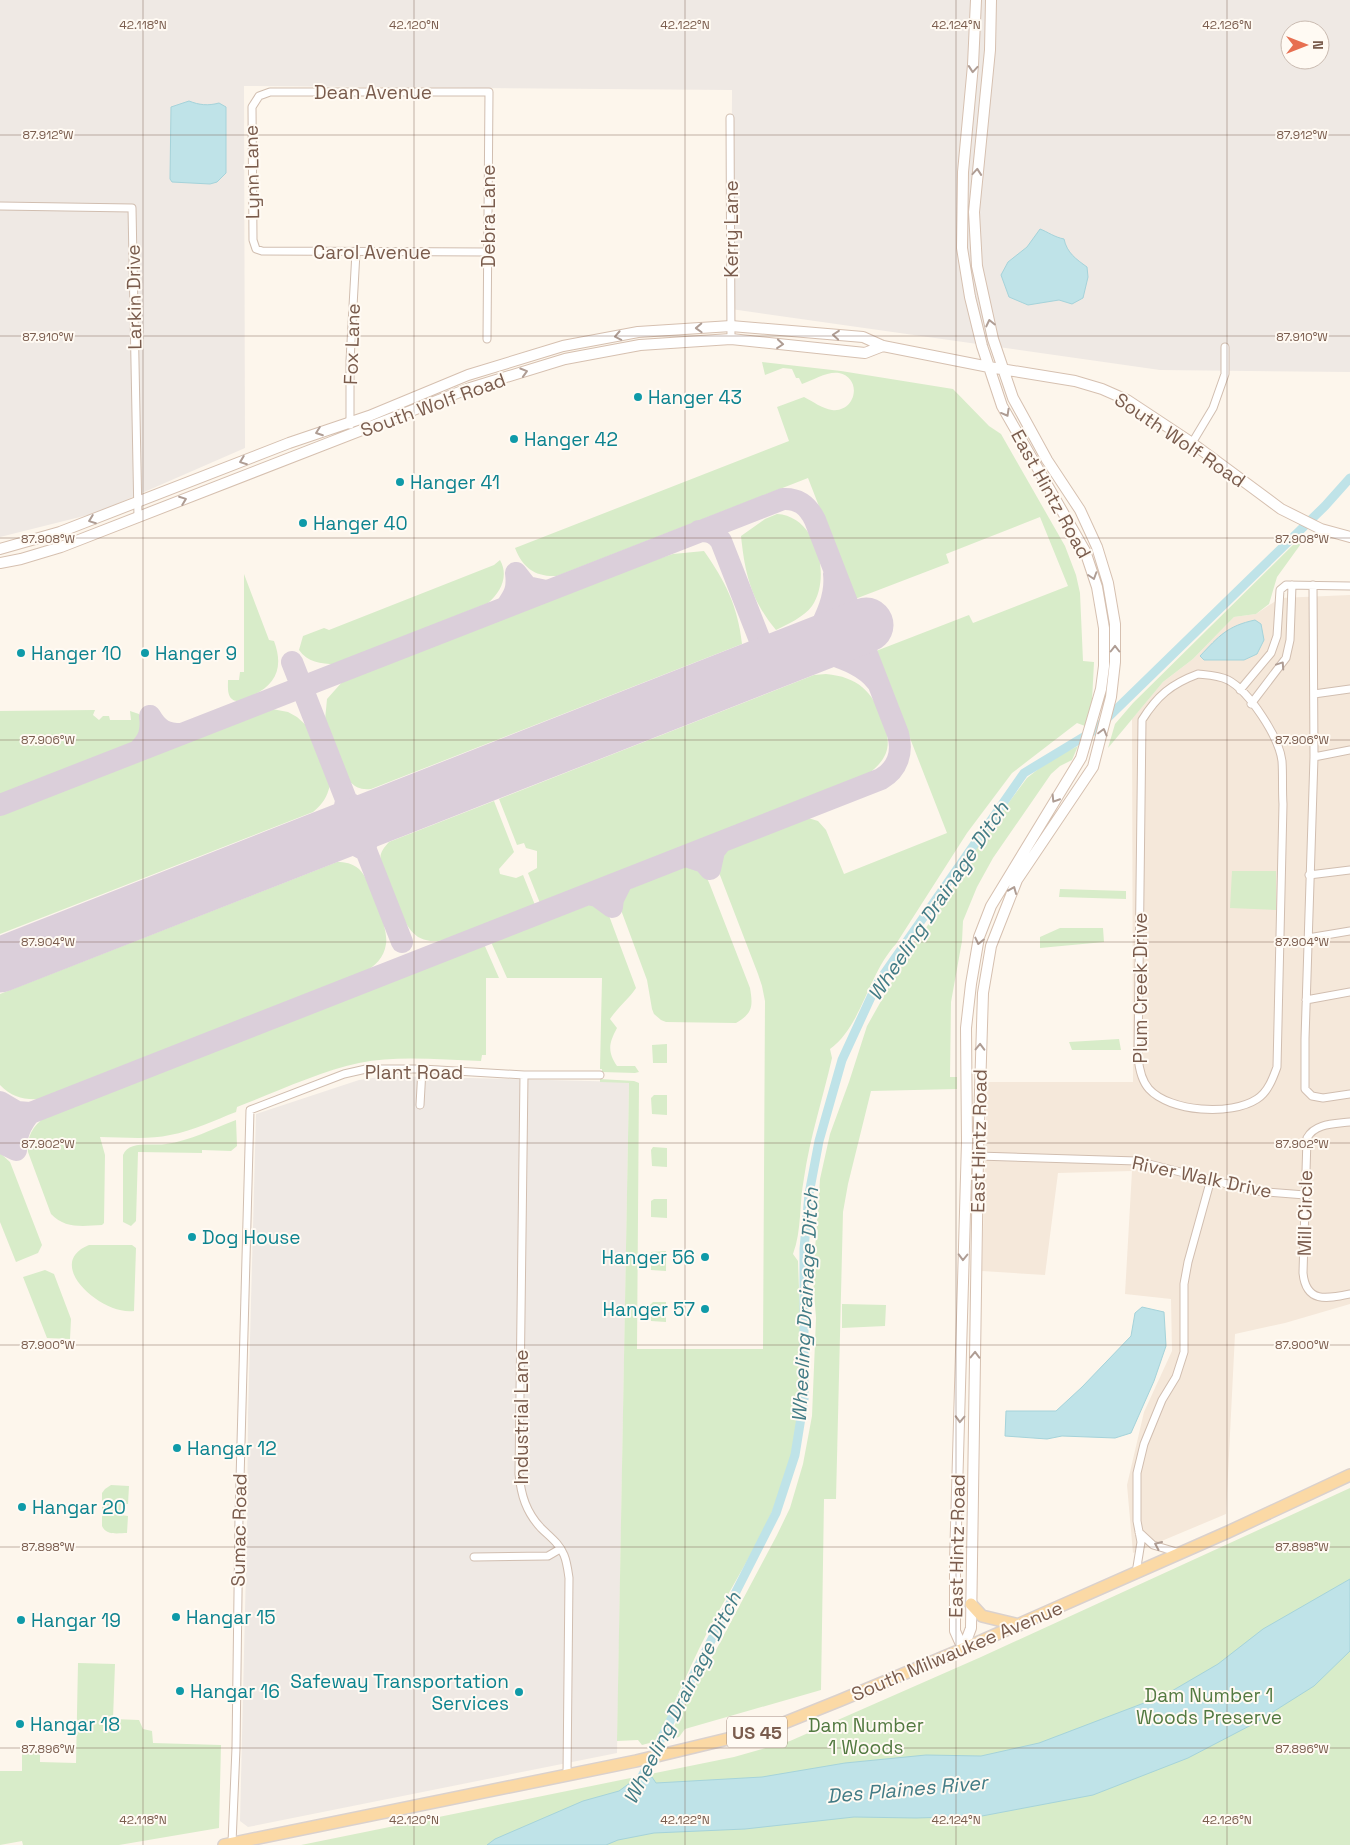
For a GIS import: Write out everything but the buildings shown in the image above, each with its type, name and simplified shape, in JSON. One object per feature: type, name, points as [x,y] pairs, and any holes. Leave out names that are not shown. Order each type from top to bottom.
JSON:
[{"type":"main road","name":"East Hintz Road","points":[[963,1649],[955,1631],[955,1562],[967,1142],[966,1028],[971,984],[979,937],[991,906],[1081,758],[1101,689],[1104,666],[1104,628],[1097,587],[1086,551],[1002,406],[989,368],[970,297],[962,248],[963,172],[974,56],[976,0]]},
{"type":"main road","name":"East Hintz Road","points":[[963,1649],[971,1628],[978,1156],[983,993],[991,946],[1017,880],[1093,767],[1112,697],[1115,662],[1115,624],[1108,583],[1097,547],[1080,510],[1047,460],[1013,398],[993,339],[978,266],[974,212],[990,50],[991,0]]},
{"type":"main road","name":"South Wolf Road","points":[[0,549],[60,532],[289,443],[349,421],[369,416],[468,375],[563,346],[638,332],[731,326],[863,337],[883,346],[989,368],[1075,381],[1102,389],[1127,400],[1192,443],[1281,509],[1321,529],[1350,537]]},
{"type":"main road","name":"South Wolf Road","points":[[0,564],[60,547],[138,518],[470,388],[565,359],[640,345],[731,340],[865,353],[883,346]]},
{"type":"main road","name":"South Milwaukee Avenue","points":[[228,1844],[670,1754],[769,1729],[1019,1625],[1181,1553],[1350,1474]]},
{"type":"main road","points":[[971,1604],[982,1616],[1019,1625]]},
{"type":"street","name":"Dean Avenue","points":[[258,96],[270,92],[489,92]]},
{"type":"street","name":"Debra Lane","points":[[487,339],[489,92]]},
{"type":"street","name":"Lynn Lane","points":[[256,249],[253,240],[252,107],[258,96]]},
{"type":"street","name":"Kerry Lane","points":[[730,118],[731,340]]},
{"type":"street","name":"Larkin Drive","points":[[0,206],[132,208],[138,518]]},
{"type":"street","name":"Carol Avenue","points":[[256,249],[262,251],[488,252]]},
{"type":"street","name":"Fox Lane","points":[[352,435],[349,421],[350,362],[356,252]]},
{"type":"street","points":[[1192,443],[1213,408],[1225,374],[1225,347]]},
{"type":"street","points":[[1313,584],[1314,757],[1309,875],[1305,1089],[1312,1096],[1323,1098],[1350,1094]]},
{"type":"street","points":[[1251,704],[1286,658],[1290,640],[1289,585]]},
{"type":"street","points":[[1240,690],[1270,653],[1277,636],[1280,590],[1289,585],[1350,586]]},
{"type":"street","name":"Plum Creek Drive","points":[[1198,674],[1214,675],[1228,680],[1240,690],[1266,722],[1275,739],[1282,760],[1277,1067],[1270,1084],[1258,1099],[1238,1108],[1206,1109],[1180,1106],[1160,1099],[1147,1088],[1140,1073],[1138,1057],[1142,720],[1154,701],[1168,689],[1183,679],[1198,674]]},
{"type":"street","points":[[1314,694],[1350,689]]},
{"type":"street","points":[[1314,757],[1350,750]]},
{"type":"street","points":[[1309,875],[1350,870]]},
{"type":"street","points":[[1308,938],[1350,931]]},
{"type":"street","points":[[1306,1000],[1350,992]]},
{"type":"street","name":"Plant Road","points":[[250,1126],[250,1110],[344,1074],[385,1068],[422,1068],[524,1075],[600,1075]]},
{"type":"street","points":[[420,1104],[422,1068]]},
{"type":"street","name":"Industrial Lane","points":[[524,1075],[519,1474],[521,1495],[528,1512],[541,1528],[554,1539],[564,1555],[569,1578],[567,1774]]},
{"type":"street","name":"Mill Circle","points":[[1350,1122],[1318,1127],[1311,1132],[1306,1144],[1303,1273],[1306,1288],[1314,1296],[1350,1294]]},
{"type":"street","name":"Sumac Road","points":[[228,1844],[236,1738],[238,1517],[250,1126]]},
{"type":"street","name":"River Walk Drive","points":[[978,1156],[1137,1161],[1211,1179],[1230,1186],[1255,1191],[1305,1195]]},
{"type":"street","points":[[1136,1573],[1141,1542],[1137,1521],[1136,1473],[1144,1444],[1162,1400],[1176,1377],[1184,1352],[1184,1284],[1188,1262],[1211,1179]]},
{"type":"street","points":[[1139,1531],[1154,1544],[1181,1553]]},
{"type":"street","points":[[474,1557],[548,1556],[560,1549]]},
{"type":"shaded area","points":[[0,0],[1350,0],[1350,372],[1160,370],[731,309],[732,90],[244,86],[245,448],[96,513],[0,537]]},
{"type":"shaded area","points":[[1350,595],[1350,1304],[1285,1323],[1235,1334],[1226,1514],[1133,1553],[1127,1485],[1144,1412],[1172,1351],[1171,1299],[1125,1294],[1132,1171],[1058,1173],[1045,1275],[982,1271],[987,1082],[1133,1082],[1132,719],[1163,682],[1193,659],[1234,617],[1256,614],[1280,598]]},
{"type":"shaded area","points":[[387,1076],[629,1082],[617,1753],[248,1827],[240,1821],[256,1114],[359,1080]]},
{"type":"green space","points":[[762,362],[841,371],[953,389],[989,426],[1001,434],[1065,546],[1076,575],[1080,593],[1083,661],[1094,662],[1092,701],[1085,726],[1077,723],[1012,773],[967,833],[896,944],[886,956],[850,1027],[830,1049],[832,1058],[813,1133],[802,1188],[798,1236],[793,1254],[798,1261],[801,1364],[798,1415],[789,1465],[783,1485],[766,1524],[707,1633],[657,1741],[642,1745],[638,1740],[617,1741],[629,1083],[600,1082],[600,1079],[639,1083],[637,1349],[763,1349],[765,1001],[758,974],[718,870],[720,860],[729,848],[808,818],[818,821],[826,830],[844,874],[947,833],[876,651],[969,615],[973,623],[1068,586],[1040,517],[946,554],[949,563],[855,599],[808,478],[557,576],[542,575],[526,566],[515,548],[789,441],[777,407],[804,397],[821,407],[832,410],[847,406],[851,401],[854,388],[847,376],[839,373],[830,373],[802,384],[799,378],[796,378],[792,369],[783,368],[765,375]]},
{"type":"green space","points":[[777,514],[791,517],[802,525],[811,536],[817,550],[821,580],[818,594],[809,610],[796,620],[776,630],[767,619],[755,597],[747,575],[741,536],[765,519]]},
{"type":"green space","points":[[1298,540],[1303,541],[1277,577],[1269,604],[1256,614],[1234,617],[1193,659],[1163,682],[1108,748],[1115,724],[1133,703]]},
{"type":"green space","points":[[704,551],[724,584],[734,606],[742,644],[371,789],[359,788],[348,780],[325,720],[327,699],[343,681],[633,567],[673,554]]},
{"type":"green space","points":[[500,560],[503,566],[504,578],[497,594],[488,603],[335,664],[315,662],[299,650],[303,636],[324,628],[329,630],[494,565]]},
{"type":"green space","points":[[244,574],[269,640],[274,641],[278,661],[275,677],[264,689],[243,700],[237,701],[229,695],[228,680],[239,680],[240,672],[244,672]]},
{"type":"green space","points":[[826,674],[847,678],[855,682],[869,693],[879,710],[886,729],[887,750],[880,762],[868,774],[540,903],[528,873],[537,868],[537,851],[526,848],[524,843],[517,845],[499,799],[814,675]]},
{"type":"green space","points":[[272,709],[288,712],[308,727],[330,785],[324,800],[313,812],[0,934],[0,815]]},
{"type":"green space","points":[[95,710],[93,715],[99,720],[103,716],[109,716],[110,720],[131,720],[130,711],[139,714],[142,719],[139,735],[132,743],[0,795],[0,711]]},
{"type":"green space","points":[[1078,746],[1072,760],[1060,766],[1051,774],[993,858],[977,887],[963,921],[962,941],[951,1002],[950,1077],[957,1077],[957,1089],[871,1091],[843,1212],[836,1499],[824,1499],[821,1690],[685,1729],[679,1737],[668,1739],[691,1692],[708,1665],[777,1535],[790,1508],[803,1464],[812,1416],[816,1318],[813,1278],[820,1179],[830,1134],[867,1026],[903,962],[954,886],[978,844],[1027,778],[1051,759]]},
{"type":"green space","points":[[494,801],[514,852],[499,869],[500,874],[516,878],[523,875],[535,905],[450,939],[429,941],[421,939],[410,929],[401,913],[381,862],[382,851],[389,842]]},
{"type":"green space","points":[[337,862],[354,865],[363,874],[378,905],[385,927],[385,949],[378,961],[363,973],[40,1099],[18,1097],[0,1085],[0,994]]},
{"type":"green space","points":[[690,865],[701,870],[707,878],[750,988],[751,1004],[749,1012],[736,1023],[666,1022],[654,1014],[647,980],[621,910],[620,897],[625,891]]},
{"type":"green space","points":[[1232,871],[1276,871],[1276,910],[1230,908]]},
{"type":"green space","points":[[1060,889],[1126,891],[1126,899],[1059,897]]},
{"type":"green space","points":[[594,903],[599,904],[608,913],[636,988],[610,1019],[617,1028],[612,1038],[610,1051],[617,1066],[635,1066],[639,1072],[602,1072],[602,1069],[600,1069],[602,978],[507,978],[491,942]]},
{"type":"green space","points":[[1060,928],[1103,928],[1104,942],[1040,948],[1040,937]]},
{"type":"green space","points":[[484,944],[499,978],[486,978],[486,1055],[482,1055],[481,1061],[389,1059],[359,1063],[329,1071],[297,1083],[237,1107],[236,1112],[187,1131],[153,1137],[100,1137],[105,1155],[104,1223],[102,1225],[75,1226],[56,1219],[51,1214],[28,1152],[30,1134],[40,1121],[50,1114]]},
{"type":"green space","points":[[1119,1039],[1121,1050],[1072,1050],[1069,1042]]},
{"type":"green space","points":[[667,1044],[667,1063],[653,1063],[652,1045]]},
{"type":"green space","points":[[654,1095],[667,1095],[667,1115],[652,1114],[651,1098]]},
{"type":"green space","points":[[236,1120],[237,1146],[231,1151],[202,1150],[202,1153],[138,1152],[136,1221],[131,1226],[123,1222],[123,1155],[126,1150],[135,1145],[166,1144],[184,1140]]},
{"type":"green space","points":[[653,1147],[667,1148],[667,1167],[652,1166],[651,1150]]},
{"type":"green space","points":[[0,1153],[10,1162],[42,1245],[38,1253],[16,1262],[0,1222]]},
{"type":"green space","points":[[654,1199],[667,1199],[667,1218],[651,1217],[651,1201]]},
{"type":"green space","points":[[89,1245],[132,1245],[136,1248],[134,1311],[121,1310],[107,1305],[82,1287],[74,1276],[72,1264],[76,1253]]},
{"type":"green space","points":[[666,1251],[666,1271],[651,1270],[651,1252]]},
{"type":"green space","points":[[45,1270],[54,1274],[71,1319],[70,1339],[47,1338],[23,1277]]},
{"type":"green space","points":[[653,1302],[666,1302],[666,1322],[651,1321],[650,1305]]},
{"type":"green space","points":[[842,1304],[886,1305],[885,1326],[842,1328]]},
{"type":"green space","points":[[111,1485],[129,1486],[128,1504],[121,1504],[120,1515],[128,1516],[127,1533],[110,1533],[102,1526],[102,1493]]},
{"type":"green space","name":"Dam Number 1 Woods Preserve","points":[[1350,1488],[1350,1845],[301,1845],[734,1757],[790,1741],[981,1657]]},
{"type":"green space","points":[[78,1663],[115,1664],[113,1719],[139,1720],[143,1729],[152,1731],[153,1743],[221,1745],[219,1828],[119,1845],[23,1845],[22,1841],[0,1845],[0,1771],[22,1771],[22,1750],[40,1750],[40,1762],[76,1763]]},
{"type":"water","points":[[189,101],[204,105],[219,103],[226,107],[226,173],[217,182],[210,184],[172,182],[170,179],[171,107]]},
{"type":"water","points":[[1040,229],[1064,239],[1070,252],[1087,267],[1088,277],[1083,298],[1072,304],[1059,300],[1028,305],[1009,297],[1001,275],[1008,262],[1027,247]]},
{"type":"water","points":[[1255,620],[1261,624],[1264,640],[1257,654],[1244,660],[1204,660],[1200,656],[1230,629],[1245,622]]},
{"type":"water","points":[[1142,1307],[1164,1312],[1166,1346],[1154,1381],[1131,1433],[1115,1438],[1062,1436],[1047,1439],[1005,1436],[1006,1411],[1056,1411],[1131,1336],[1135,1313]]},
{"type":"water","name":"Des Plaines River","points":[[1350,1579],[1350,1651],[1314,1686],[1257,1722],[1188,1758],[1093,1795],[982,1816],[854,1817],[745,1829],[654,1833],[618,1840],[606,1845],[487,1845],[495,1839],[583,1801],[619,1791],[634,1780],[652,1777],[656,1783],[762,1777],[845,1763],[926,1755],[981,1756],[1039,1743],[1165,1695],[1218,1664],[1263,1629]]},
{"type":"waterway","name":"Wheeling Drainage Ditch","points":[[636,1788],[776,1513],[795,1455],[804,1399],[804,1249],[809,1194],[819,1141],[842,1060],[877,984],[1024,773],[1095,730],[1325,506],[1350,478]]},
{"type":"taxiway","points":[[0,805],[783,499],[794,500],[802,504],[815,520],[898,734],[900,747],[898,760],[892,770],[881,779],[0,1125]]},
{"type":"taxiway","points":[[699,531],[712,533],[721,541],[761,643],[758,660],[745,673]]},
{"type":"taxiway","points":[[506,607],[515,591],[517,583],[516,573],[527,587],[546,591]]},
{"type":"taxiway","points":[[834,574],[831,602],[811,647],[864,669],[877,682]]},
{"type":"taxiway","points":[[292,662],[402,942]]},
{"type":"taxiway","points":[[138,751],[149,735],[151,727],[150,716],[156,725],[163,730],[181,734]]},
{"type":"taxiway","points":[[346,801],[367,811],[391,812],[373,828],[368,837],[365,850],[342,838],[325,838],[339,821],[346,801]]},
{"type":"taxiway","points":[[686,856],[704,862],[710,869],[714,851],[721,842]]},
{"type":"taxiway","points":[[588,894],[597,896],[612,907],[613,899],[622,881]]},
{"type":"taxiway","points":[[0,1102],[17,1112],[30,1113],[19,1130],[16,1150],[0,1142]]},
{"type":"runway","points":[[0,965],[866,625]]},
{"type":"place","name":"Hanger 43","points":[[638,397]]},
{"type":"place","name":"Hanger 42","points":[[514,439]]},
{"type":"place","name":"Hanger 41","points":[[400,482]]},
{"type":"place","name":"Hanger 40","points":[[303,523]]},
{"type":"place","name":"Hanger 10","points":[[21,653]]},
{"type":"place","name":"Hanger 9","points":[[145,653]]},
{"type":"place","name":"Dog House","points":[[192,1237]]},
{"type":"place","name":"Hanger 56","points":[[705,1257]]},
{"type":"place","name":"Hanger 57","points":[[705,1309]]},
{"type":"place","name":"Hangar 12","points":[[177,1448]]},
{"type":"place","name":"Hangar 20","points":[[22,1507]]},
{"type":"place","name":"Hangar 15","points":[[176,1617]]},
{"type":"place","name":"Hangar 19","points":[[21,1620]]},
{"type":"place","name":"Hangar 16","points":[[180,1691]]},
{"type":"place","name":"Safeway Transportation Services","points":[[519,1692]]},
{"type":"place","name":"Hangar 18","points":[[20,1724]]},
{"type":"park label","name":"Dam Number 1 Woods","points":[[866,1736]]}]
